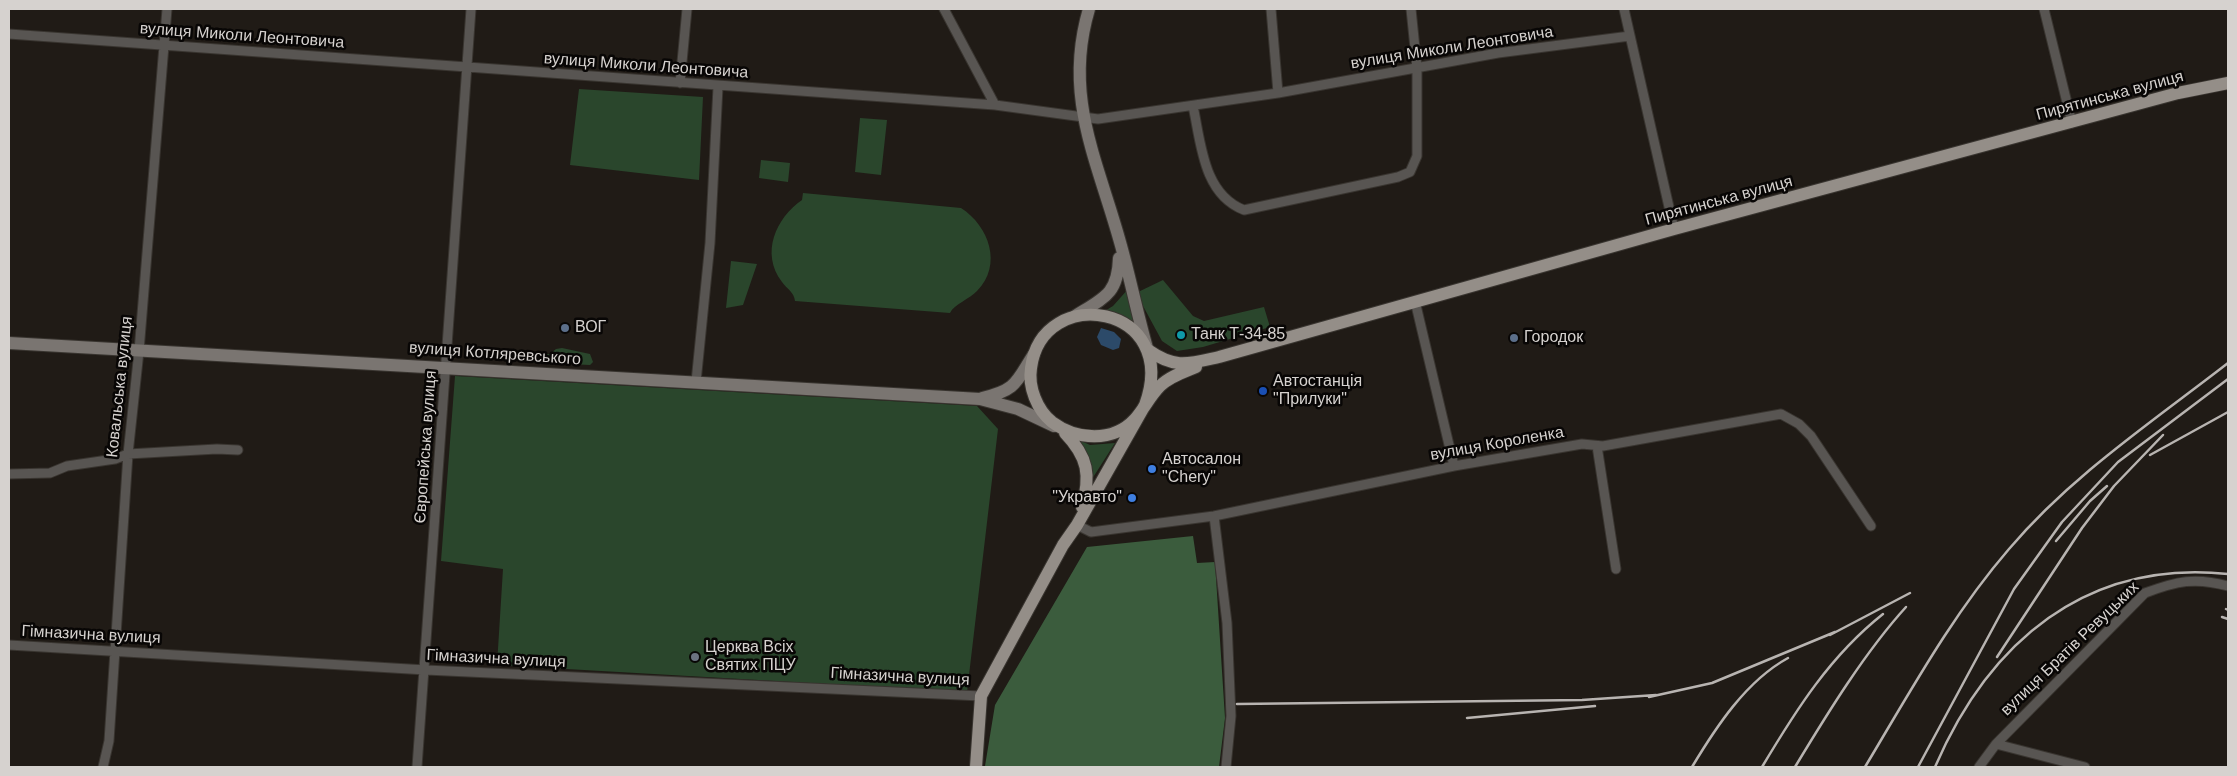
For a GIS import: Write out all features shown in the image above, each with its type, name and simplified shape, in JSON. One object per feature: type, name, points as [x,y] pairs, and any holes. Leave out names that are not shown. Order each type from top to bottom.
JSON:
[{"type":"main road","points":[[976,767],[981,696],[1062,545],[1077,525],[1146,405],[1152,387],[1153,368],[1120,243],[1082,116],[1078,62],[1089,9]]},
{"type":"main road","name":"Пирятинська вулиця","points":[[1219,357],[1674,229],[2178,93],[2228,83]]},
{"type":"main road","points":[[980,399],[1002,394],[1014,387],[1035,351],[1052,330],[1099,301],[1113,288],[1118,274],[1120,243]]},
{"type":"main road","points":[[1075,316],[1092,314],[1110,316],[1125,324],[1138,336],[1148,350],[1171,364],[1184,364],[1219,357]]},
{"type":"main road","name":"вулиця Котляревського","points":[[9,342],[980,399]]},
{"type":"main road","points":[[1035,351],[1031,368],[1031,386],[1037,403],[1047,418],[1061,429],[1078,447],[1087,473],[1086,491],[1077,525]]},
{"type":"main road","points":[[980,399],[1018,409],[1080,436],[1099,436],[1118,431],[1134,420],[1159,386],[1169,378],[1219,357]]},
{"type":"street","name":"Ковальська вулиця","points":[[103,767],[109,741],[128,454],[139,351],[167,9]]},
{"type":"street","name":"Європейська вулиця","points":[[417,767],[426,670],[471,9]]},
{"type":"street","points":[[680,83],[687,9]]},
{"type":"street","points":[[944,9],[995,105]]},
{"type":"street","points":[[1270,9],[1278,92]]},
{"type":"street","points":[[1193,106],[1210,176],[1218,192],[1234,206],[1244,210],[1410,172],[1417,156],[1417,68],[1411,9]]},
{"type":"street","points":[[1624,9],[1674,229]]},
{"type":"street","points":[[2044,9],[2072,123]]},
{"type":"street","name":"вулиця Миколи Леонтовича","points":[[9,34],[164,47],[995,105],[1098,119],[1278,92],[1498,53],[1630,36]]},
{"type":"street","points":[[696,382],[710,243],[718,86]]},
{"type":"street","points":[[1416,301],[1454,466]]},
{"type":"street","name":"вулиця Короленка","points":[[1077,525],[1091,532],[1214,516],[1454,466],[1582,444],[1597,446],[1781,414],[1799,424],[1811,436],[1871,526]]},
{"type":"street","points":[[1597,446],[1616,569]]},
{"type":"street","points":[[9,474],[50,472],[67,466],[115,459],[128,454],[217,448],[238,450]]},
{"type":"street","points":[[1214,516],[1228,646],[1231,716],[1226,767]]},
{"type":"street","name":"вулиця Братів Ревуцьких","points":[[1979,767],[1996,744],[2145,593],[2175,582],[2206,580],[2228,586]]},
{"type":"street","name":"Гімназична вулиця","points":[[9,646],[426,670],[981,696]]},
{"type":"street","points":[[1996,744],[2086,767]]},
{"type":"green space","points":[[579,89],[703,97],[699,180],[570,165]]},
{"type":"green space","points":[[860,118],[887,120],[881,175],[855,172]]},
{"type":"green space","points":[[761,160],[790,163],[788,182],[759,178]]},
{"type":"green space","points":[[803,193],[961,208],[979,225],[989,247],[991,258],[985,281],[974,294],[955,307],[950,313],[795,301],[792,293],[775,271],[772,248],[778,226],[785,216],[802,200]]},
{"type":"green space","points":[[731,261],[757,264],[743,305],[726,308]]},
{"type":"green space","points":[[1163,280],[1193,316],[1204,321],[1264,307],[1270,327],[1203,347],[1177,351],[1162,341],[1136,293]]},
{"type":"green space","points":[[1129,288],[1138,325],[1103,312],[1113,306]]},
{"type":"green space","points":[[562,348],[590,354],[593,362],[590,365],[526,362],[527,355],[550,354],[556,349]]},
{"type":"green space","points":[[455,376],[977,406],[998,429],[967,692],[497,665],[503,569],[441,561]]},
{"type":"green space","points":[[1079,440],[1090,445],[1115,443],[1092,479],[1089,458]]},
{"type":"green space","points":[[1193,536],[1197,563],[1215,562],[1225,718],[1219,767],[985,766],[995,705],[1087,547]]},
{"type":"water","points":[[1101,328],[1114,332],[1121,339],[1119,348],[1113,350],[1101,345],[1097,337]]},
{"type":"railway","points":[[1865,767],[1950,627],[1988,574],[2033,522],[2114,450],[2228,363]]},
{"type":"railway","points":[[1918,767],[2014,589],[2062,522],[2118,462],[2228,379]]},
{"type":"railway","points":[[2150,455],[2228,412]]},
{"type":"railway","points":[[1997,657],[2082,528],[2114,486],[2163,435]]},
{"type":"railway","points":[[2056,541],[2090,501],[2107,486]]},
{"type":"railway","points":[[1935,767],[1957,722],[1984,682],[2014,647],[2048,618],[2087,596],[2130,580],[2177,573],[2228,574]]},
{"type":"railway","points":[[1830,635],[1910,593]]},
{"type":"railway","points":[[1795,767],[1861,663],[1906,607]]},
{"type":"railway","points":[[1762,767],[1801,705],[1830,666],[1864,630],[1883,614]]},
{"type":"railway","points":[[2222,617],[2228,619]]},
{"type":"railway","points":[[1649,697],[1712,683],[1835,632]]},
{"type":"railway","points":[[1692,767],[1711,736],[1745,692],[1759,679],[1788,658]]},
{"type":"railway","points":[[1237,704],[1582,700],[1656,695]]},
{"type":"railway","points":[[1467,718],[1595,706]]},
{"type":"place","name":"ВОГ","points":[[565,328]]},
{"type":"place","name":"Танк Т-34-85","points":[[1181,335]]},
{"type":"place","name":"Городок","points":[[1514,338]]},
{"type":"place","name":"Автостанція \"Прилуки\"","points":[[1263,391]]},
{"type":"place","name":"Автосалон \"Chery\"","points":[[1152,469]]},
{"type":"place","name":"\"Укравто\"","points":[[1132,498]]},
{"type":"place","name":"Церква Всіх Святих ПЦУ","points":[[695,657]]}]
